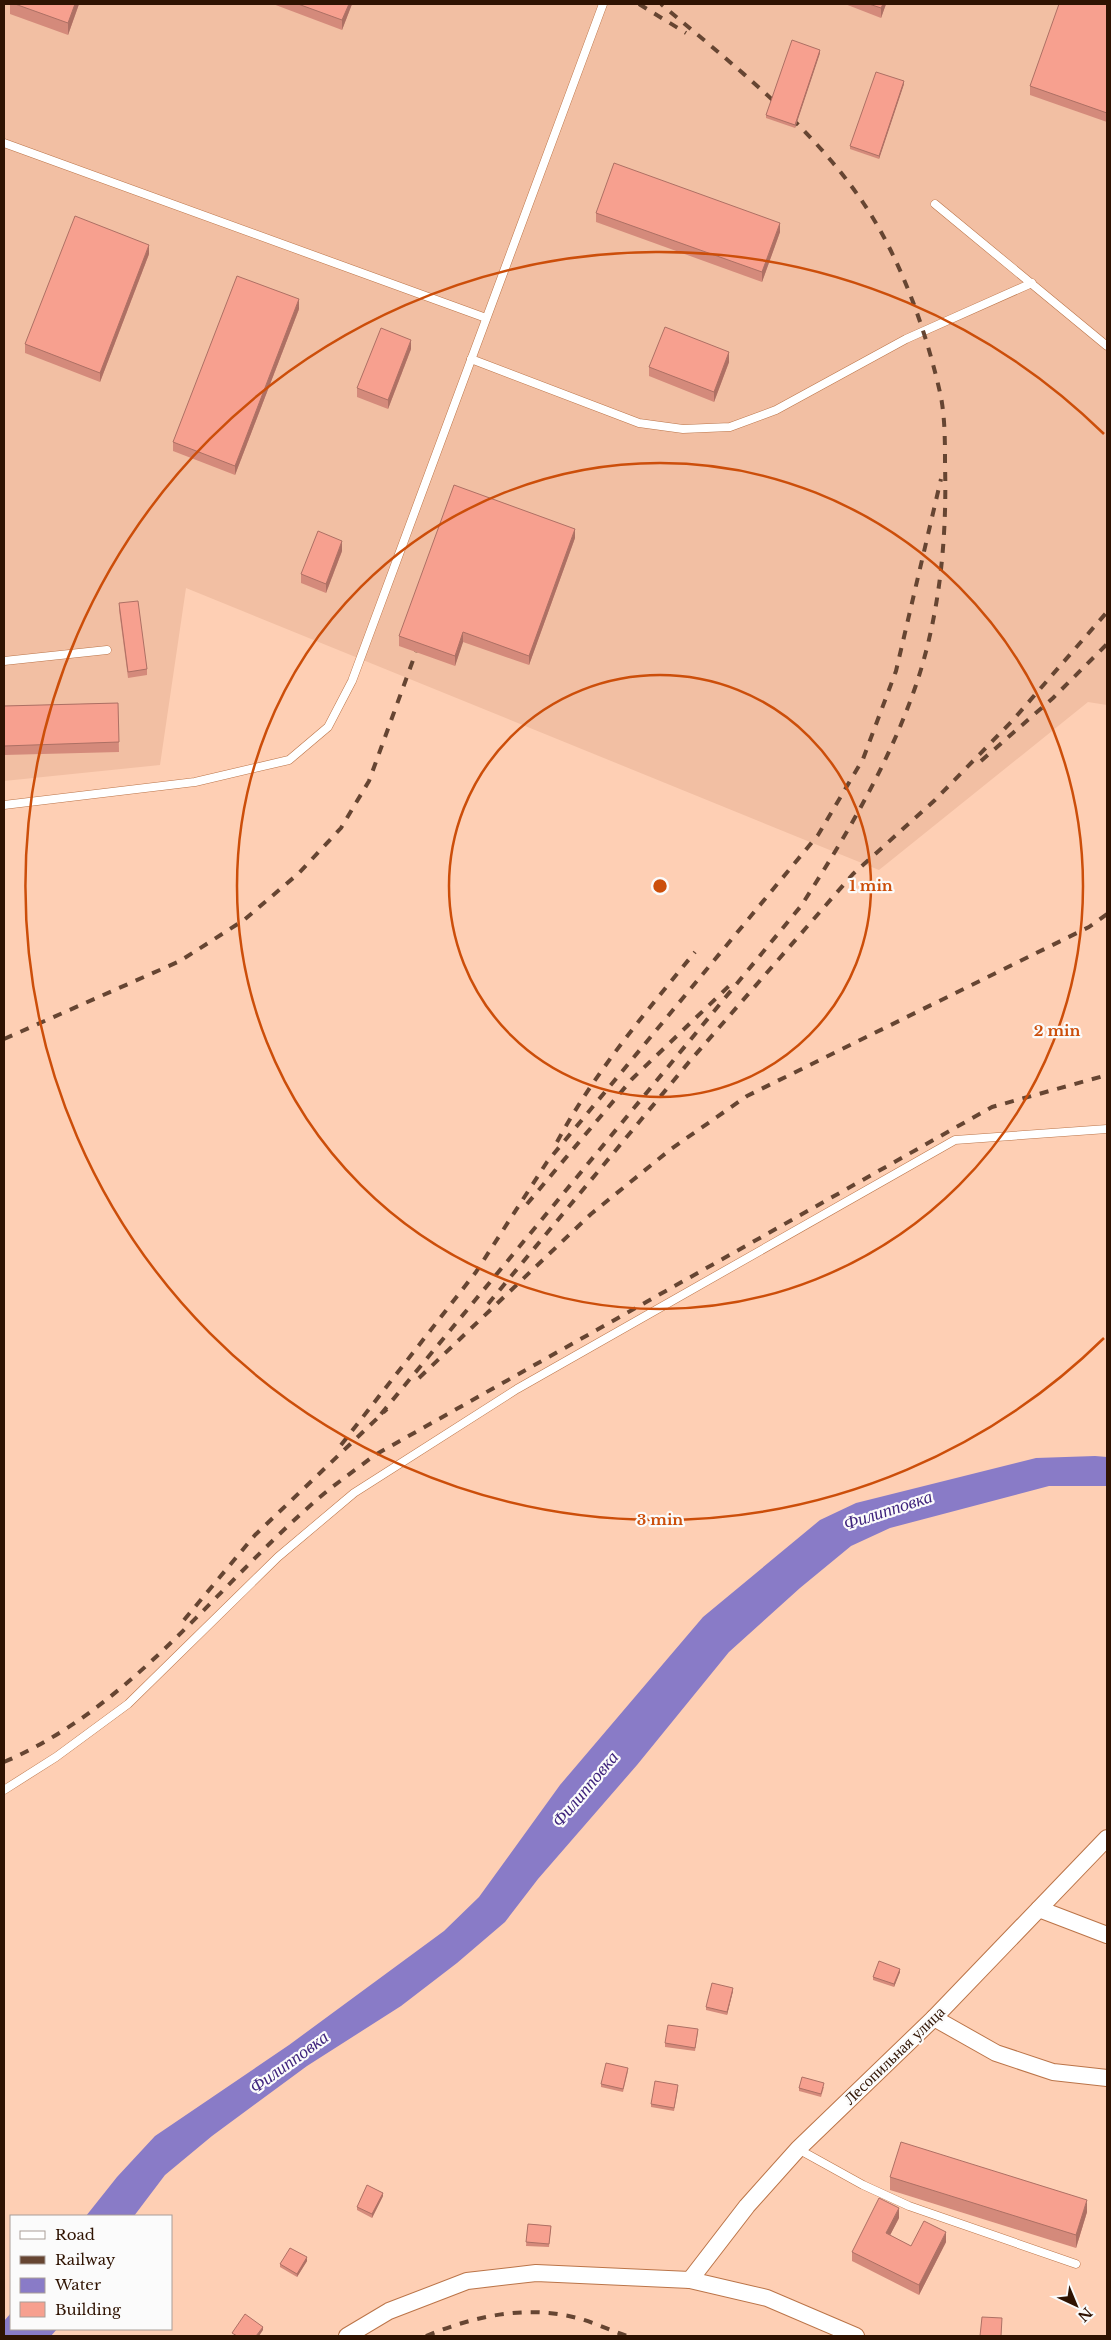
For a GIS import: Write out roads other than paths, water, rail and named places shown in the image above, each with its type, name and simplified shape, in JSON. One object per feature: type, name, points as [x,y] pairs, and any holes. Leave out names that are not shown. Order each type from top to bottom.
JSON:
[{"type":"street","name":"Лесопильная улица","points":[[690,2280],[747,2206],[798,2149],[934,2018],[1107,1838]]},
{"type":"street","points":[[1039,1908],[1107,1935]]},
{"type":"street","points":[[934,2018],[996,2053],[1053,2072],[1107,2078]]},
{"type":"street","points":[[347,2336],[389,2311],[467,2280],[536,2273],[690,2280],[767,2298],[856,2336]]},
{"type":"lane","points":[[4,805],[195,782],[289,760],[328,727],[352,681],[603,4]]},
{"type":"lane","points":[[4,143],[486,318]]},
{"type":"lane","points":[[935,204],[1107,346]]},
{"type":"lane","points":[[471,359],[639,423],[683,429],[730,427],[776,410],[906,339],[1032,283]]},
{"type":"lane","points":[[4,661],[107,650]]},
{"type":"lane","points":[[4,1790],[56,1757],[128,1704],[278,1556],[354,1493],[518,1389],[955,1140],[1107,1129]]},
{"type":"lane","points":[[798,2149],[863,2185],[909,2206],[1076,2264]]},
{"type":"water","name":"Филипповка","points":[[1107,1457],[1107,1486],[1049,1486],[890,1528],[851,1546],[800,1588],[729,1652],[637,1765],[538,1879],[505,1922],[457,1963],[401,2006],[307,2066],[212,2136],[165,2175],[135,2215],[87,2215],[117,2177],[155,2136],[289,2045],[444,1931],[479,1897],[560,1785],[703,1617],[820,1520],[856,1503],[1036,1458]]},
{"type":"water","points":[[10,2314],[10,2330],[56,2330],[51,2336],[4,2336],[4,2321]]},
{"type":"railway","points":[[639,4],[686,33]]},
{"type":"railway","points":[[381,1414],[801,906],[850,826],[880,771],[916,685],[931,631],[940,576],[945,520],[944,422],[941,397],[928,348],[901,272],[890,248],[864,204],[820,148],[770,97],[661,4]]},
{"type":"railway","points":[[341,1445],[476,1272],[547,1162],[818,835],[863,759],[896,671],[941,479]]},
{"type":"railway","points":[[488,1304],[689,1062],[853,874],[935,800],[1013,720],[1107,612]]},
{"type":"railway","points":[[981,761],[1053,698],[1107,644]]},
{"type":"railway","points":[[4,1039],[180,961],[244,920],[299,873],[341,828],[369,781],[416,652]]},
{"type":"railway","points":[[419,1378],[591,1214],[671,1149],[747,1096],[1089,927],[1107,914]]},
{"type":"railway","points":[[557,1142],[604,1067],[695,952]]},
{"type":"railway","points":[[527,1204],[632,1079],[730,985]]},
{"type":"railway","points":[[4,1762],[49,1739],[91,1711],[130,1680],[168,1646],[275,1538],[312,1504],[375,1455],[992,1107],[1107,1075]]},
{"type":"railway","points":[[184,1620],[255,1535],[387,1409]]},
{"type":"railway","points":[[426,2336],[480,2318],[535,2312],[580,2319],[627,2336]]}]
